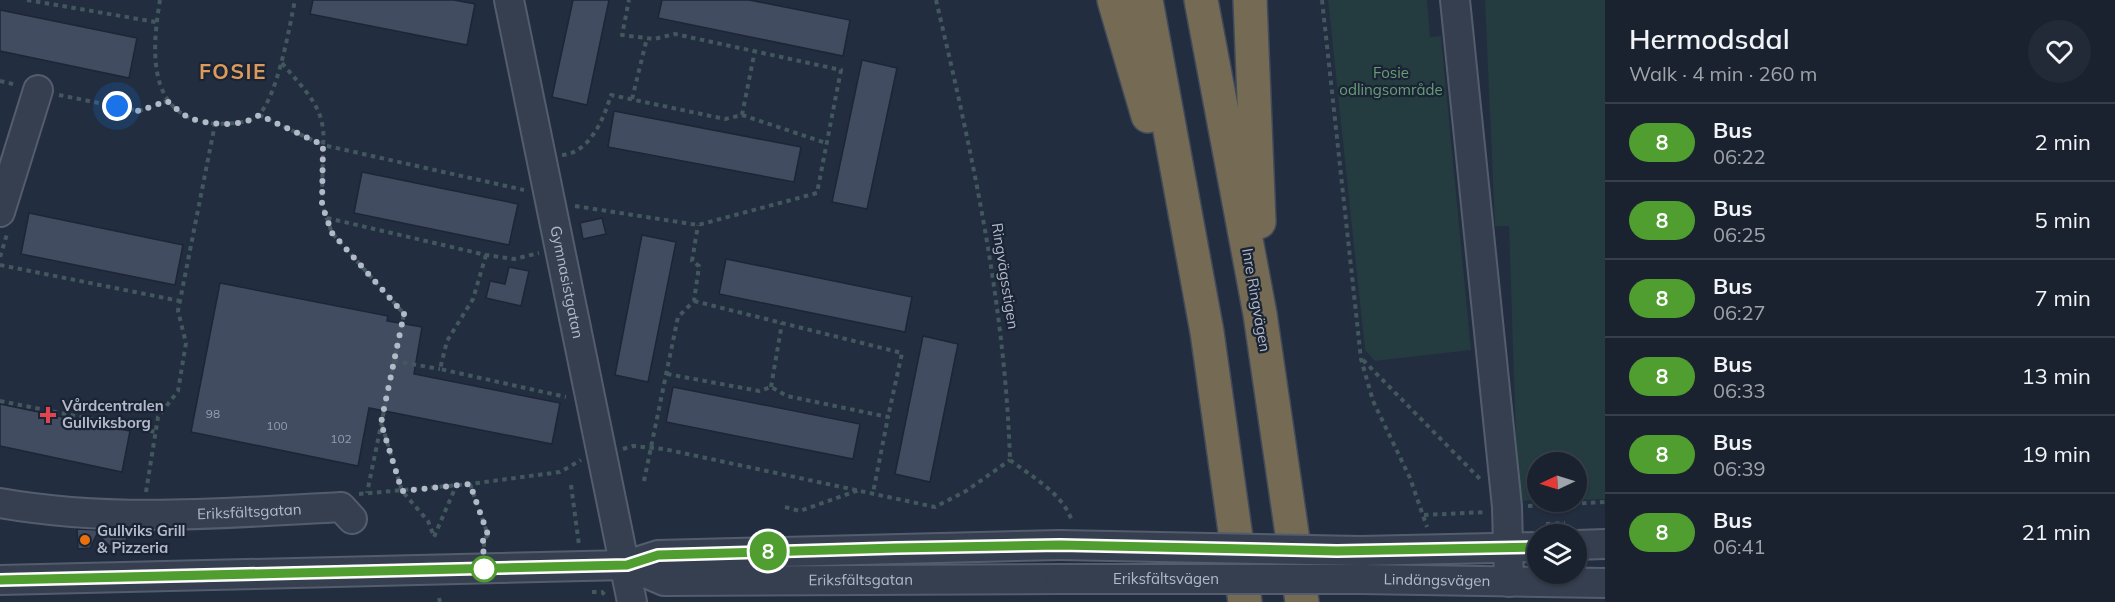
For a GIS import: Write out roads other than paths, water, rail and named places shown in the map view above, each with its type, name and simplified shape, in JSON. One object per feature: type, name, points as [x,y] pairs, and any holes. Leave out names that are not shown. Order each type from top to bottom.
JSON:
[{"type":"highway","points":[[1114,0],[1207,332]]},
{"type":"highway","points":[[1146,0],[1207,332],[1245,602]]},
{"type":"highway","name":"Inre Ringvägen","points":[[1201,0],[1260,314],[1302,602]]},
{"type":"highway","points":[[1250,0],[1258,144],[1260,314]]},
{"type":"street","name":"Gymnasistgatan","points":[[508,0],[540,157],[538,197],[627,565],[632,602]]},
{"type":"street","points":[[1455,0],[1507,507],[1509,582]]},
{"type":"street","points":[[0,212],[38,90]]},
{"type":"street","name":"Eriksfältsgatan","points":[[0,503],[50,512],[142,516],[346,513]]},
{"type":"street","points":[[1587,538],[1605,544]]},
{"type":"street","name":"Eriksfältsgatan","points":[[0,580],[627,565],[658,555],[1068,539]]},
{"type":"street","name":"Eriksfältsvägen","points":[[1068,539],[1268,551]]},
{"type":"street","name":"Lindängsvägen","points":[[1268,551],[1509,548],[1527,541]]},
{"type":"street","name":"Eriksfältsgatan","points":[[627,565],[664,581],[1062,579]]},
{"type":"street","name":"Eriksfältsvägen","points":[[1062,579],[1271,580]]},
{"type":"street","name":"Lindängsvägen","points":[[1271,580],[1605,583]]},
{"type":"place","name":"Vårdcentralen Gullviksborg","points":[[48,415]]},
{"type":"place","name":"Gullviks Grill & Pizzeria","points":[[85,540]]},
{"type":"district","name":"FOSIE","points":[[233,72]]},
{"type":"park label","name":"Fosie odlingsområde","points":[[1391,82]]}]
